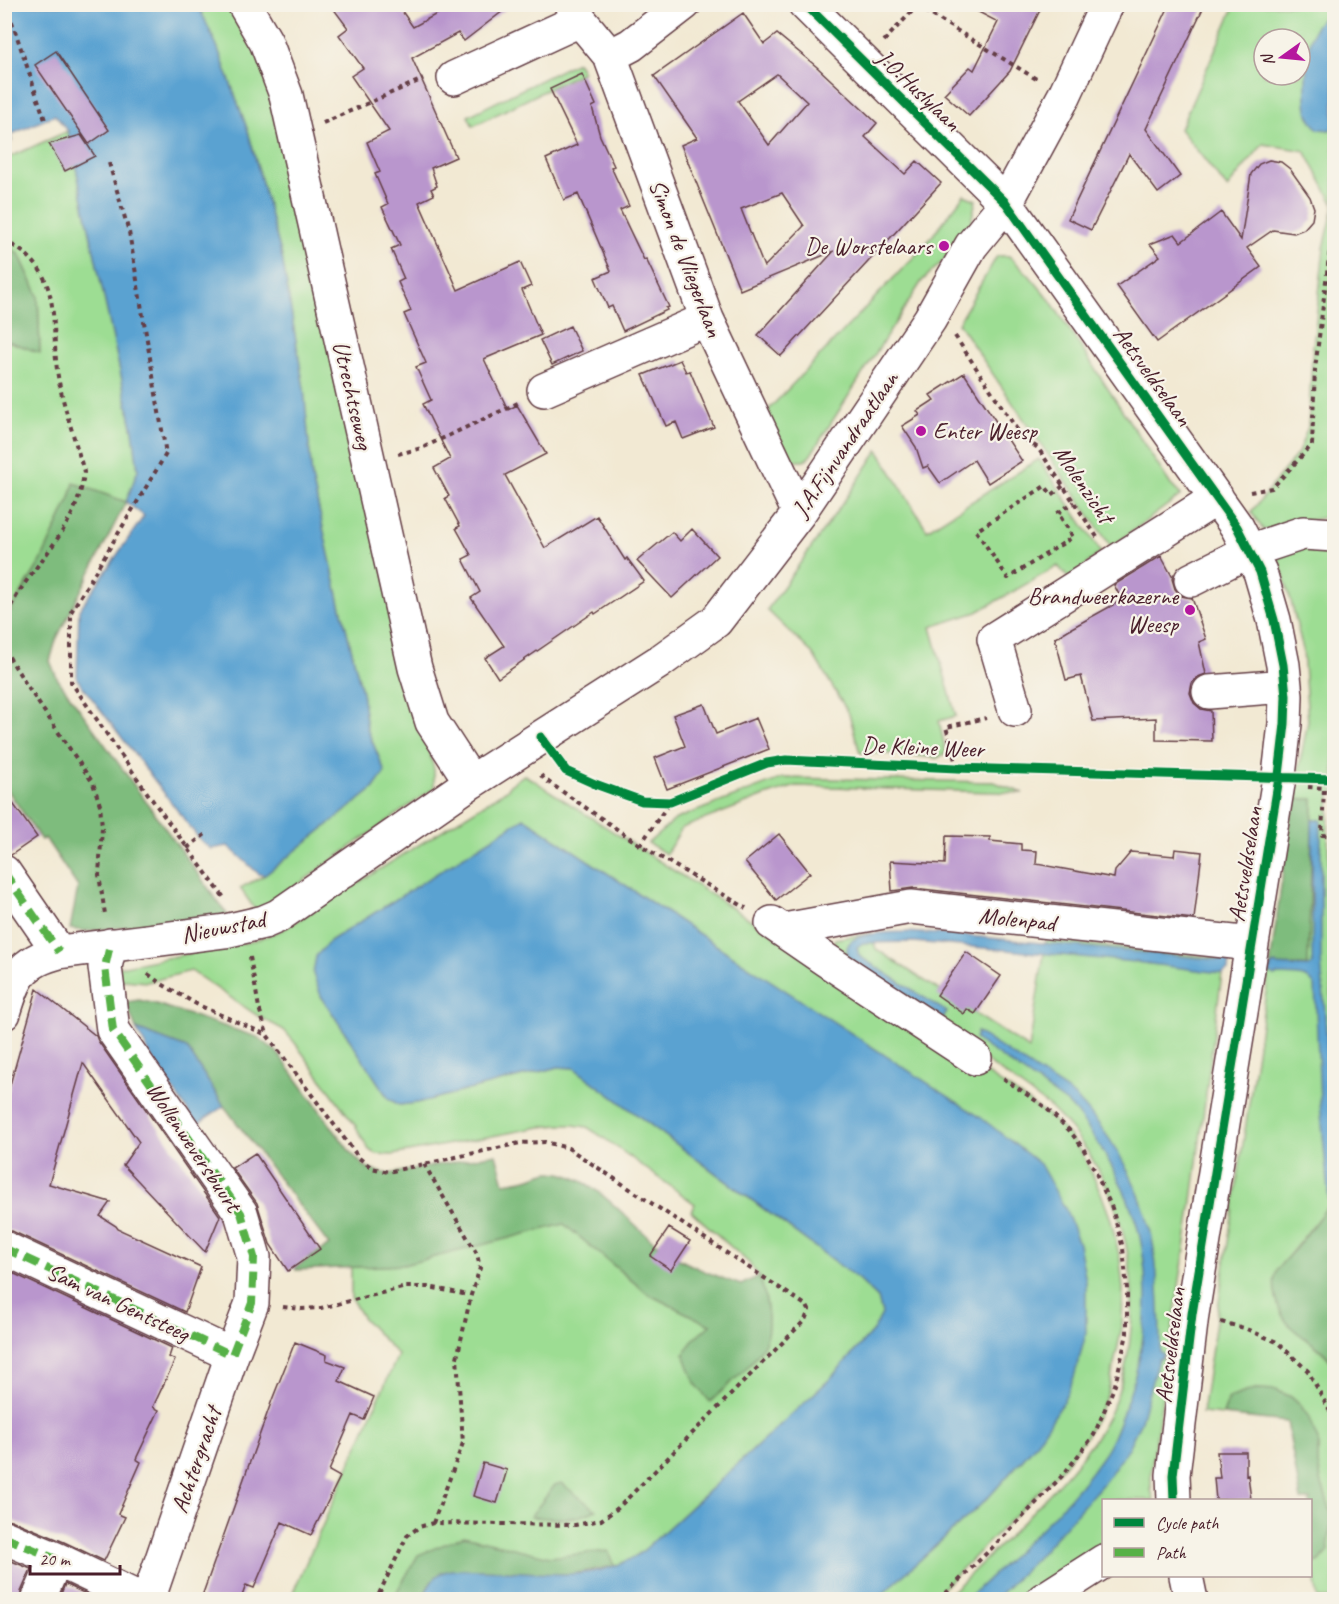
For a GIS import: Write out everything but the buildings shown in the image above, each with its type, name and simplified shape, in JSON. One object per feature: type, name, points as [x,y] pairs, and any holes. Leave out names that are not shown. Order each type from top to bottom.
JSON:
[{"type":"street","name":"Utrechtseweg","points":[[244,4],[266,42],[286,95],[415,668],[432,722],[471,782]]},
{"type":"street","points":[[610,56],[631,45],[684,4]]},
{"type":"street","name":"J.O.Huslylaan","points":[[805,4],[1006,203]]},
{"type":"street","name":"J.A.Fijnvandraatlaan","points":[[471,782],[659,662],[716,621],[799,513],[930,319],[971,246],[1006,203],[1064,96],[1107,4]]},
{"type":"street","points":[[454,78],[576,12]]},
{"type":"street","name":"Simon de Vliegerlaan","points":[[576,12],[610,56],[707,319],[799,513]]},
{"type":"street","name":"Aetsveldselaan","points":[[1006,203],[1237,527],[1260,572],[1274,620],[1283,665],[1288,781],[1252,944],[1192,1314],[1173,1475],[1174,1499]]},
{"type":"street","points":[[544,390],[707,319]]},
{"type":"street","points":[[1015,710],[994,639],[1217,498]]},
{"type":"street","points":[[1191,580],[1250,551],[1303,533],[1335,535]]},
{"type":"street","points":[[1209,692],[1285,686]]},
{"type":"street","name":"Nieuwstad","points":[[4,1013],[13,986],[21,972],[32,961],[46,955],[225,931],[264,922],[278,916],[471,782]]},
{"type":"street","points":[[4,873],[59,952]]},
{"type":"street","name":"Molenpad","points":[[774,924],[911,907],[1252,944]]},
{"type":"street","points":[[774,924],[975,1058]]},
{"type":"street","name":"Wollenweversbuurt","points":[[110,945],[105,967],[113,1030],[240,1213],[254,1257],[252,1303],[232,1355]]},
{"type":"street","name":"Sam van Gentsteeg","points":[[4,1248],[232,1355]]},
{"type":"street","name":"Achtergracht","points":[[148,1599],[232,1355]]},
{"type":"street","points":[[4,1537],[142,1599]]},
{"type":"street","points":[[38,1599],[56,1559]]},
{"type":"street","points":[[1043,1599],[1102,1562]]},
{"type":"street","points":[[1186,1577],[1191,1599]]},
{"type":"path","points":[[6,4],[45,120]]},
{"type":"path","points":[[863,63],[918,5],[1064,96]]},
{"type":"path","points":[[296,135],[421,79],[438,85],[454,78]]},
{"type":"path","points":[[109,163],[129,232],[166,454],[71,612],[71,682],[148,794]]},
{"type":"path","points":[[1217,498],[1272,488],[1312,445],[1315,369],[1330,249],[1335,230]]},
{"type":"path","points":[[4,241],[19,247],[32,260],[45,278],[51,295],[59,384],[84,471],[83,486],[72,517],[20,590],[4,618]]},
{"type":"path","points":[[368,462],[422,448],[544,390]]},
{"type":"path","points":[[1063,486],[1052,495],[1045,486],[976,531],[1008,578],[1073,537],[1058,513],[1074,502]]},
{"type":"path","points":[[4,649],[93,783],[100,805],[102,826],[99,875],[110,945],[160,983],[198,1005],[267,1035],[359,1158],[372,1168],[388,1172],[520,1143],[545,1142],[568,1148],[807,1306],[810,1311],[805,1320],[768,1359],[618,1508],[601,1520],[575,1526],[433,1523],[418,1527],[406,1536],[376,1599]]},
{"type":"path","points":[[957,768],[946,727],[1015,710]]},
{"type":"path","points":[[522,749],[544,779],[640,845],[774,924]]},
{"type":"path","points":[[1288,781],[1323,778]]},
{"type":"path","points":[[1288,781],[1324,788],[1322,835],[1334,836]]},
{"type":"path","points":[[640,845],[665,802],[681,798]]},
{"type":"path","points":[[1335,819],[1335,947]]},
{"type":"path","points":[[187,848],[207,833]]},
{"type":"path","points":[[939,1599],[1047,1492],[1094,1435],[1115,1385],[1127,1334],[1127,1288],[1123,1248],[1112,1208],[1095,1169],[1069,1130],[1045,1107],[975,1058]]},
{"type":"path","points":[[424,1164],[477,1254],[480,1268],[471,1295],[457,1358],[463,1443],[433,1523]]},
{"type":"path","points":[[252,1303],[301,1309],[321,1308],[406,1287],[429,1287],[468,1295]]},
{"type":"path","points":[[1192,1314],[1244,1328],[1277,1342],[1308,1371],[1335,1423]]},
{"type":"green space","points":[[197,5],[232,5],[267,65],[396,627],[434,769],[434,788],[269,905],[256,911],[240,888],[265,875],[373,789],[385,772],[367,729],[362,692],[312,478],[304,389],[282,257],[248,131],[217,46]]},
{"type":"green space","points":[[1235,5],[1334,5],[1332,9],[1329,130],[1334,125],[1334,205],[1305,151],[1263,144],[1227,188],[1180,129]]},
{"type":"green space","points":[[577,62],[583,72],[473,126],[468,116]]},
{"type":"green space","points":[[68,131],[133,431],[138,470],[126,502],[74,484],[70,498],[41,561],[6,619],[5,627],[5,340],[40,352],[38,296],[19,254],[5,245],[5,159]]},
{"type":"green space","points":[[964,195],[976,200],[971,222],[945,259],[922,281],[810,456],[804,461],[789,461],[770,422],[769,409],[926,244]]},
{"type":"green space","points":[[1334,206],[1334,515],[1264,531],[1251,512],[1298,453],[1308,427],[1312,357],[1324,248]]},
{"type":"green space","points":[[4,245],[19,254],[38,296],[40,353],[5,340]]},
{"type":"green space","points":[[997,256],[1009,256],[1050,300],[1171,485],[1181,495],[1111,547],[958,323]]},
{"type":"green space","points":[[878,450],[927,530],[1039,459],[1101,552],[1069,579],[1058,566],[977,612],[931,627],[956,716],[939,721],[946,753],[937,758],[860,753],[849,714],[813,654],[767,610]]},
{"type":"green space","points":[[74,483],[126,502],[56,640],[50,661],[57,678],[229,917],[86,931],[70,929],[78,887],[45,838],[41,840],[5,786],[5,620],[41,561],[70,498]]},
{"type":"green space","points":[[1326,543],[1334,547],[1334,794],[1330,794],[1328,831],[1334,1116],[1334,1258],[1329,1206],[1277,1269],[1288,1324],[1319,1349],[1334,1366],[1334,1599],[1318,1599],[1312,1564],[1320,1561],[1332,1515],[1318,1465],[1318,1441],[1301,1406],[1291,1397],[1276,1390],[1255,1389],[1229,1398],[1223,1415],[1202,1413],[1270,966],[1308,965],[1313,799],[1293,799],[1308,721],[1303,650],[1277,554]]},
{"type":"green space","points":[[524,775],[918,1027],[1048,1115],[1069,1135],[1083,1155],[1111,1220],[1120,1259],[1123,1289],[1122,1327],[1108,1393],[1085,1438],[1062,1468],[932,1599],[877,1599],[987,1499],[1036,1444],[734,957],[524,819],[330,941],[321,996],[388,1098],[399,1105],[417,1103],[558,1067],[574,1068],[858,1279],[878,1298],[882,1314],[873,1331],[829,1380],[642,1552],[627,1561],[614,1566],[432,1580],[422,1599],[290,1599],[398,1355],[362,1317],[351,1298],[351,1267],[403,1265],[564,1224],[648,1294],[711,1325],[693,1340],[768,1321],[759,1276],[749,1263],[691,1211],[695,1204],[587,1127],[559,1125],[540,1127],[392,1155],[377,1154],[369,1150],[355,1125],[284,1030],[258,1016],[191,971],[147,982],[120,981],[114,968],[254,941],[284,929],[507,790]]},
{"type":"green space","points":[[783,778],[994,782],[1023,793],[796,786],[682,828],[666,854],[648,843],[676,819]]},
{"type":"green space","points":[[1293,799],[1313,799],[1308,965],[1270,966]]},
{"type":"green space","points":[[871,933],[876,949],[1029,1049],[1046,940],[1224,958],[1189,1223],[1168,1356],[1163,1355],[1162,1358],[1168,1361],[1151,1470],[1151,1490],[1154,1499],[1102,1499],[1102,1551],[1030,1599],[944,1599],[1010,1535],[1065,1476],[1089,1447],[1108,1416],[1125,1369],[1132,1319],[1130,1269],[1121,1225],[1099,1170],[1078,1138],[1051,1108],[852,964],[831,947],[835,939]]},
{"type":"green space","points":[[139,1000],[257,1037],[276,1051],[351,1153],[371,1170],[389,1174],[496,1154],[504,1183],[550,1172],[569,1175],[600,1193],[655,1243],[686,1263],[741,1285],[759,1276],[766,1302],[768,1332],[766,1341],[745,1370],[710,1402],[695,1383],[684,1354],[693,1340],[710,1325],[648,1294],[564,1224],[403,1265],[296,1270],[295,1268],[329,1245],[224,1106],[187,1048],[136,1029],[126,1002]]},
{"type":"green space","points":[[1329,1205],[1334,1258],[1334,1366],[1325,1354],[1286,1321],[1276,1300],[1274,1284],[1279,1267]]},
{"type":"green space","points":[[1255,1389],[1276,1390],[1291,1397],[1308,1416],[1318,1441],[1318,1465],[1332,1515],[1328,1551],[1320,1561],[1312,1564],[1312,1499],[1301,1499],[1287,1422],[1223,1415],[1229,1398]]},
{"type":"green space","points":[[561,1483],[596,1510],[571,1518],[530,1517],[555,1485]]},
{"type":"green space","points":[[464,1536],[550,1557],[608,1551],[614,1566],[572,1574],[432,1580],[422,1599],[392,1600],[418,1555]]},
{"type":"water","points":[[5,5],[198,5],[217,46],[248,131],[282,257],[304,389],[312,478],[362,692],[367,729],[385,772],[373,789],[265,875],[259,874],[228,846],[211,849],[200,840],[77,679],[79,610],[144,516],[126,502],[138,470],[133,431],[68,131],[55,115],[10,135],[12,141],[5,144]]},
{"type":"water","points":[[1334,9],[1334,125],[1330,130],[1318,129],[1308,114],[1307,106],[1306,87],[1312,87],[1312,37],[1319,21]]},
{"type":"water","points":[[524,818],[980,1117],[1040,1164],[1066,1210],[1079,1244],[1086,1281],[1086,1334],[1074,1377],[1061,1406],[1036,1444],[987,1499],[877,1599],[422,1599],[433,1580],[448,1571],[582,1573],[602,1570],[622,1563],[642,1552],[829,1380],[873,1331],[882,1314],[878,1298],[858,1279],[574,1068],[558,1067],[417,1103],[399,1105],[388,1098],[321,996],[313,974],[316,956],[330,941]]},
{"type":"water","points":[[1312,820],[1321,820],[1321,959],[1334,1137],[1334,1258],[1320,1102],[1315,986],[1303,977],[1274,976],[1270,973],[1271,966],[1275,964],[1309,967],[1312,964]]},
{"type":"water","points":[[905,932],[1221,960],[1225,957],[1229,961],[1228,970],[1222,974],[1135,962],[913,942],[863,943],[857,947],[859,956],[947,1012],[943,1018],[849,958],[847,949],[850,942],[857,938],[877,933]]},
{"type":"water","points":[[136,1029],[187,1048],[224,1106],[197,1124],[157,1067]]},
{"type":"water","points":[[977,1032],[1072,1094],[1086,1108],[1121,1158],[1146,1214],[1154,1247],[1160,1352],[1163,1354],[1158,1359],[1141,1421],[1127,1450],[1106,1480],[1036,1559],[995,1599],[966,1600],[1055,1514],[1105,1452],[1133,1383],[1142,1341],[1146,1298],[1143,1254],[1136,1221],[1121,1184],[1101,1149],[1082,1120],[1067,1103],[975,1039]]},
{"type":"marked path","points":[[4,872],[59,952]]},
{"type":"marked path","points":[[4,1248],[232,1355],[252,1303],[254,1257],[241,1213],[113,1030],[105,967],[110,945]]},
{"type":"marked path","points":[[4,1537],[56,1559]]},
{"type":"cycle path","points":[[805,4],[1006,203],[1237,527],[1260,572],[1274,620],[1283,665],[1286,696],[1285,724],[1278,784],[1192,1314],[1173,1475],[1174,1499]]},
{"type":"cycle path","name":"De Kleine Weer","points":[[541,737],[566,771],[642,801],[670,802],[767,763],[786,760],[957,768],[1334,779]]},
{"type":"place","name":"De Worstelaars","points":[[944,246]]},
{"type":"place","name":"Enter Weesp","points":[[921,431]]},
{"type":"place","name":"Brandweerkazerne Weesp","points":[[1190,610]]}]
